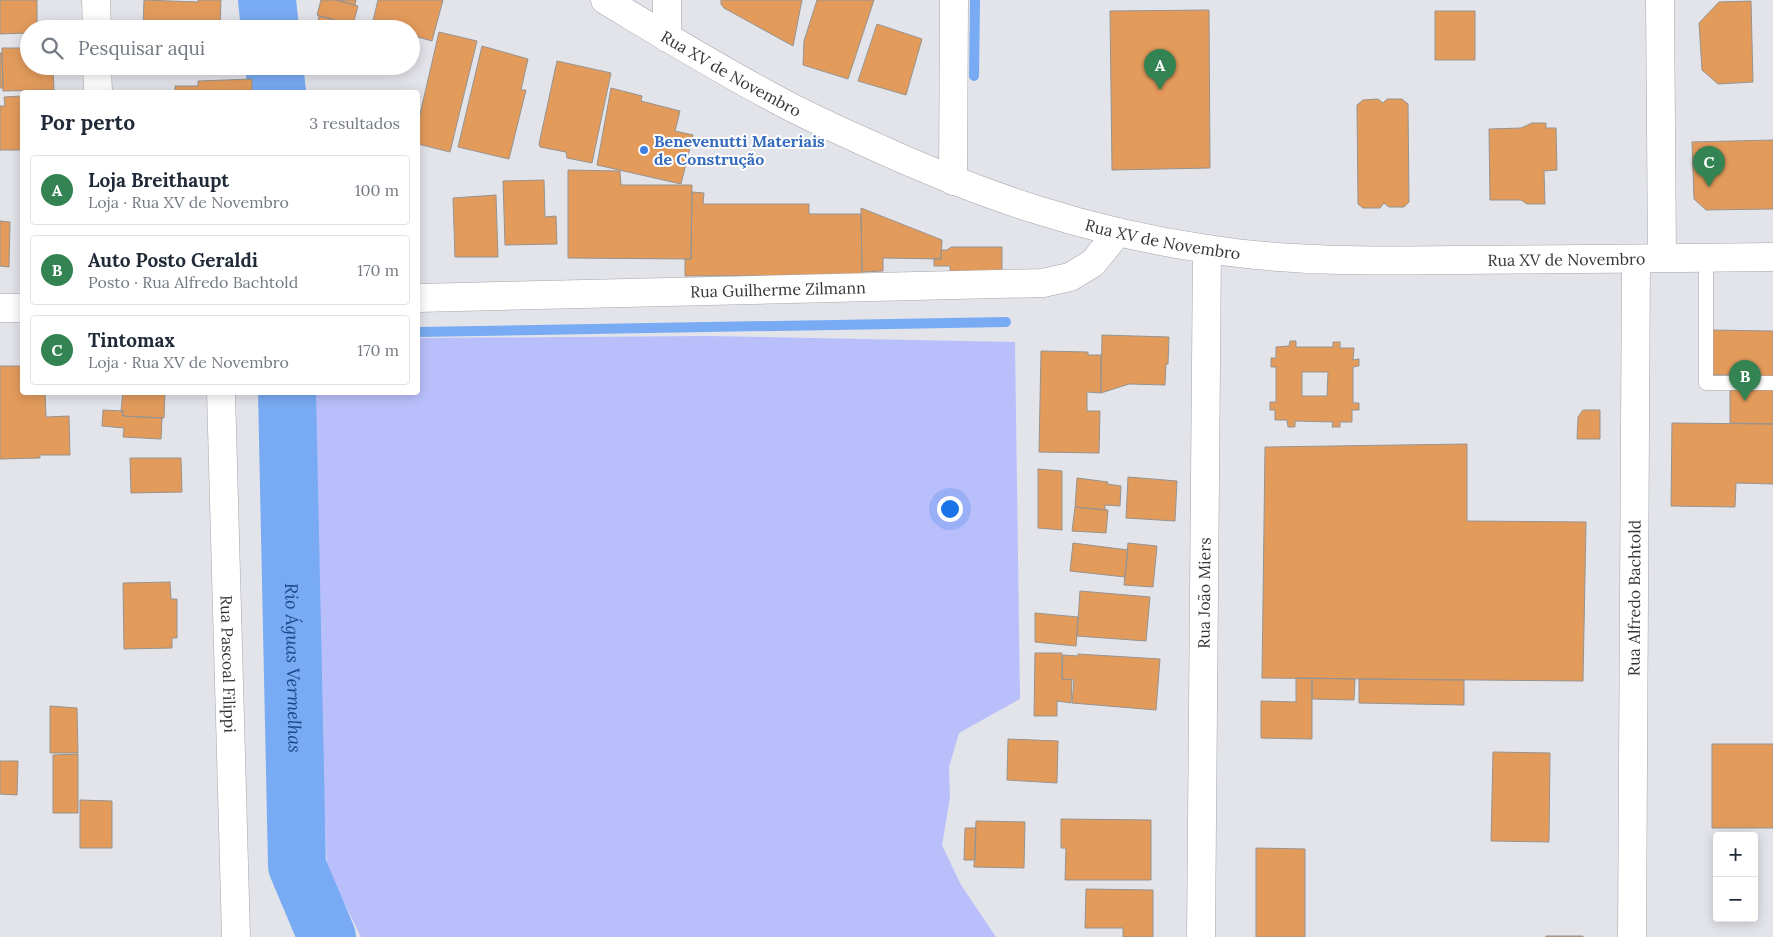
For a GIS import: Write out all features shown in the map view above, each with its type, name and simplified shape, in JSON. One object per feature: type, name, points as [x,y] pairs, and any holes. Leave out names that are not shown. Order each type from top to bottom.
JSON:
[{"type":"street","points":[[96,0],[97,20]]},
{"type":"street","name":"Rua XV de Novembro","points":[[606,0],[667,38],[770,96],[822,123],[909,163],[953,181],[1059,218],[1118,232],[1207,249],[1300,259],[1351,261],[1773,257]]},
{"type":"street","points":[[667,0],[667,38]]},
{"type":"street","points":[[953,181],[954,0]]},
{"type":"street","name":"Rua Alfredo Bachtold","points":[[1632,937],[1649,259],[1660,0]]},
{"type":"street","points":[[97,75],[98,90]]},
{"type":"street","name":"Rua Guilherme Zilmann","points":[[420,298],[1043,283],[1070,277],[1093,263],[1118,232]]},
{"type":"street","name":"Rua João Miers","points":[[1201,937],[1207,249]]},
{"type":"street","points":[[0,308],[20,308]]},
{"type":"street","name":"Rua Pascoal Filippi","points":[[221,395],[236,937]]},
{"type":"lane","points":[[1706,258],[1706,383],[1773,383]]},
{"type":"shaded area","points":[[708,336],[1015,342],[1020,699],[959,733],[949,767],[950,797],[942,845],[961,885],[996,937],[361,937],[327,869],[308,395],[420,395],[420,338]]},
{"type":"building","points":[[0,0],[37,0],[37,20],[20,20],[20,33],[0,34]]},
{"type":"building","points":[[144,0],[198,2],[198,0],[221,0],[220,20],[143,20]]},
{"type":"building","points":[[321,0],[336,0],[358,6],[354,20],[335,20],[317,15]]},
{"type":"building","points":[[336,0],[356,0],[355,5]]},
{"type":"building","points":[[378,0],[443,0],[432,41],[420,38],[420,20],[373,20]]},
{"type":"building","points":[[721,0],[802,0],[793,46],[724,8]]},
{"type":"building","points":[[817,0],[874,0],[848,79],[803,65],[804,41]]},
{"type":"building","points":[[1751,1],[1753,82],[1718,84],[1702,70],[1699,23],[1719,2]]},
{"type":"building","points":[[1209,10],[1210,168],[1112,170],[1110,11]]},
{"type":"building","points":[[1435,11],[1475,11],[1475,60],[1435,60]]},
{"type":"building","points":[[319,16],[334,20],[318,20]]},
{"type":"building","points":[[877,24],[922,39],[906,95],[858,81]]},
{"type":"building","points":[[439,32],[477,41],[450,152],[420,144],[420,114]]},
{"type":"building","points":[[482,46],[528,59],[521,90],[526,90],[509,159],[458,147]]},
{"type":"building","points":[[2,48],[20,48],[20,75],[53,75],[54,90],[3,91]]},
{"type":"building","points":[[0,53],[2,53],[3,88],[0,88]]},
{"type":"building","points":[[557,61],[611,73],[592,163],[567,158],[566,152],[540,147],[539,144]]},
{"type":"building","points":[[252,79],[252,90],[175,90],[175,86],[198,86],[198,81]]},
{"type":"building","name":"Benevenutti Materiais de Construção","points":[[611,88],[642,96],[641,101],[680,111],[675,131],[693,135],[681,184],[597,165]]},
{"type":"building","points":[[20,96],[20,150],[0,150],[0,106],[5,106],[4,97]]},
{"type":"building","points":[[1378,99],[1383,103],[1387,99],[1402,99],[1408,104],[1409,202],[1404,207],[1389,207],[1384,203],[1380,208],[1363,208],[1358,204],[1357,105],[1363,100]]},
{"type":"building","points":[[1532,123],[1546,123],[1546,128],[1556,128],[1557,170],[1544,171],[1545,204],[1527,204],[1521,200],[1490,200],[1489,129],[1521,128]]},
{"type":"building","points":[[1773,140],[1773,209],[1706,210],[1694,199],[1692,142]]},
{"type":"building","points":[[568,170],[620,171],[621,185],[692,185],[691,259],[568,258]]},
{"type":"building","points":[[544,180],[545,217],[556,216],[557,244],[505,245],[503,181]]},
{"type":"building","points":[[692,192],[704,193],[703,204],[809,204],[809,214],[861,214],[862,275],[685,276],[685,259],[691,259]]},
{"type":"building","points":[[496,195],[498,257],[455,257],[453,198]]},
{"type":"building","points":[[861,208],[942,240],[941,259],[883,258],[883,271],[862,272]]},
{"type":"building","points":[[0,221],[10,222],[9,267],[0,266]]},
{"type":"building","points":[[951,247],[1002,247],[1002,275],[950,275],[950,266],[934,266],[934,258],[941,259],[941,250],[947,250]]},
{"type":"building","points":[[1711,330],[1773,331],[1773,424],[1730,423],[1730,375],[1711,375]]},
{"type":"building","points":[[1102,335],[1169,337],[1165,385],[1129,384],[1101,393]]},
{"type":"building","points":[[1290,341],[1296,341],[1296,347],[1333,347],[1333,342],[1340,342],[1340,348],[1354,348],[1353,360],[1359,359],[1359,366],[1353,367],[1353,403],[1359,403],[1359,410],[1352,410],[1352,422],[1340,422],[1340,427],[1332,427],[1333,422],[1295,421],[1295,427],[1288,427],[1287,420],[1275,420],[1275,410],[1270,410],[1270,402],[1276,402],[1276,367],[1271,367],[1271,358],[1276,358],[1276,347],[1289,346]],"holes":[[[1302,372],[1328,372],[1327,396],[1302,396]]]},
{"type":"building","points":[[1041,351],[1088,352],[1088,355],[1101,355],[1101,393],[1087,392],[1087,411],[1100,411],[1099,453],[1039,452]]},
{"type":"building","points":[[0,366],[20,366],[20,395],[45,395],[46,417],[69,416],[70,455],[40,455],[40,458],[0,459]]},
{"type":"building","points":[[123,395],[165,395],[164,418],[123,416],[123,411],[121,411]]},
{"type":"building","points":[[103,410],[123,411],[123,416],[162,418],[161,439],[123,437],[124,428],[102,426]]},
{"type":"building","points":[[1583,410],[1600,410],[1600,439],[1577,439],[1578,417]]},
{"type":"building","points":[[1672,423],[1773,424],[1773,484],[1736,483],[1735,507],[1671,506]]},
{"type":"building","points":[[1467,444],[1467,521],[1586,522],[1583,681],[1262,678],[1265,447]]},
{"type":"building","points":[[130,458],[181,458],[182,492],[131,493]]},
{"type":"building","points":[[1038,469],[1062,471],[1062,530],[1038,528]]},
{"type":"building","points":[[1128,477],[1177,481],[1175,521],[1126,518]]},
{"type":"building","points":[[1077,478],[1108,482],[1107,484],[1121,486],[1120,506],[1105,505],[1105,510],[1075,507]]},
{"type":"building","points":[[1075,507],[1108,510],[1106,533],[1072,531]]},
{"type":"building","points":[[1073,543],[1128,550],[1125,577],[1070,571]]},
{"type":"building","points":[[1128,543],[1157,546],[1153,587],[1124,585]]},
{"type":"building","points":[[170,582],[171,599],[177,599],[177,638],[172,638],[172,648],[124,649],[123,583]]},
{"type":"building","points":[[1080,591],[1150,597],[1146,641],[1077,636]]},
{"type":"building","points":[[1035,613],[1078,617],[1076,646],[1035,642]]},
{"type":"building","points":[[1035,653],[1062,653],[1062,679],[1072,680],[1071,703],[1057,701],[1057,716],[1034,716]]},
{"type":"building","points":[[1078,654],[1160,659],[1156,710],[1072,703],[1074,680],[1062,679],[1063,655],[1078,656]]},
{"type":"building","points":[[1296,678],[1312,678],[1312,739],[1261,738],[1261,701],[1296,702]]},
{"type":"building","points":[[1312,678],[1355,679],[1354,700],[1312,699]]},
{"type":"building","points":[[1359,679],[1464,680],[1464,705],[1359,703]]},
{"type":"building","points":[[50,706],[77,708],[78,753],[50,753]]},
{"type":"building","points":[[1008,739],[1058,741],[1057,783],[1007,780]]},
{"type":"building","points":[[1712,744],[1773,744],[1773,828],[1712,828]]},
{"type":"building","points":[[1493,752],[1550,753],[1549,842],[1491,841]]},
{"type":"building","points":[[78,754],[78,813],[53,813],[53,755]]},
{"type":"building","points":[[0,761],[18,761],[17,795],[0,794]]},
{"type":"building","points":[[80,800],[112,801],[112,848],[80,848]]},
{"type":"building","points":[[1061,819],[1151,820],[1151,880],[1065,880],[1066,848],[1061,848]]},
{"type":"building","points":[[976,821],[1025,822],[1024,868],[974,867]]},
{"type":"building","points":[[965,828],[976,828],[975,860],[964,860]]},
{"type":"building","points":[[1256,848],[1305,849],[1305,937],[1256,937]]},
{"type":"building","points":[[1086,889],[1153,890],[1153,937],[1123,937],[1123,928],[1085,928]]},
{"type":"building","points":[[1583,936],[1583,937],[1546,937]]},
{"type":"waterway","name":"Rio Águas Vermelhas","points":[[267,0],[269,20]]},
{"type":"waterway","points":[[974,76],[975,0]]},
{"type":"waterway","name":"Rio Águas Vermelhas","points":[[275,75],[277,90]]},
{"type":"waterway","points":[[420,332],[1006,322]]},
{"type":"waterway","name":"Rio Águas Vermelhas","points":[[287,395],[297,866],[327,937]]},
{"type":"place","name":"Loja Breithaupt","points":[[1160,90]]},
{"type":"place","name":"Benevenutti Materiais de Construção","points":[[644,150]]},
{"type":"place","name":"Tintomax","points":[[1709,187]]},
{"type":"place","name":"Auto Posto Geraldi","points":[[1745,401]]}]
